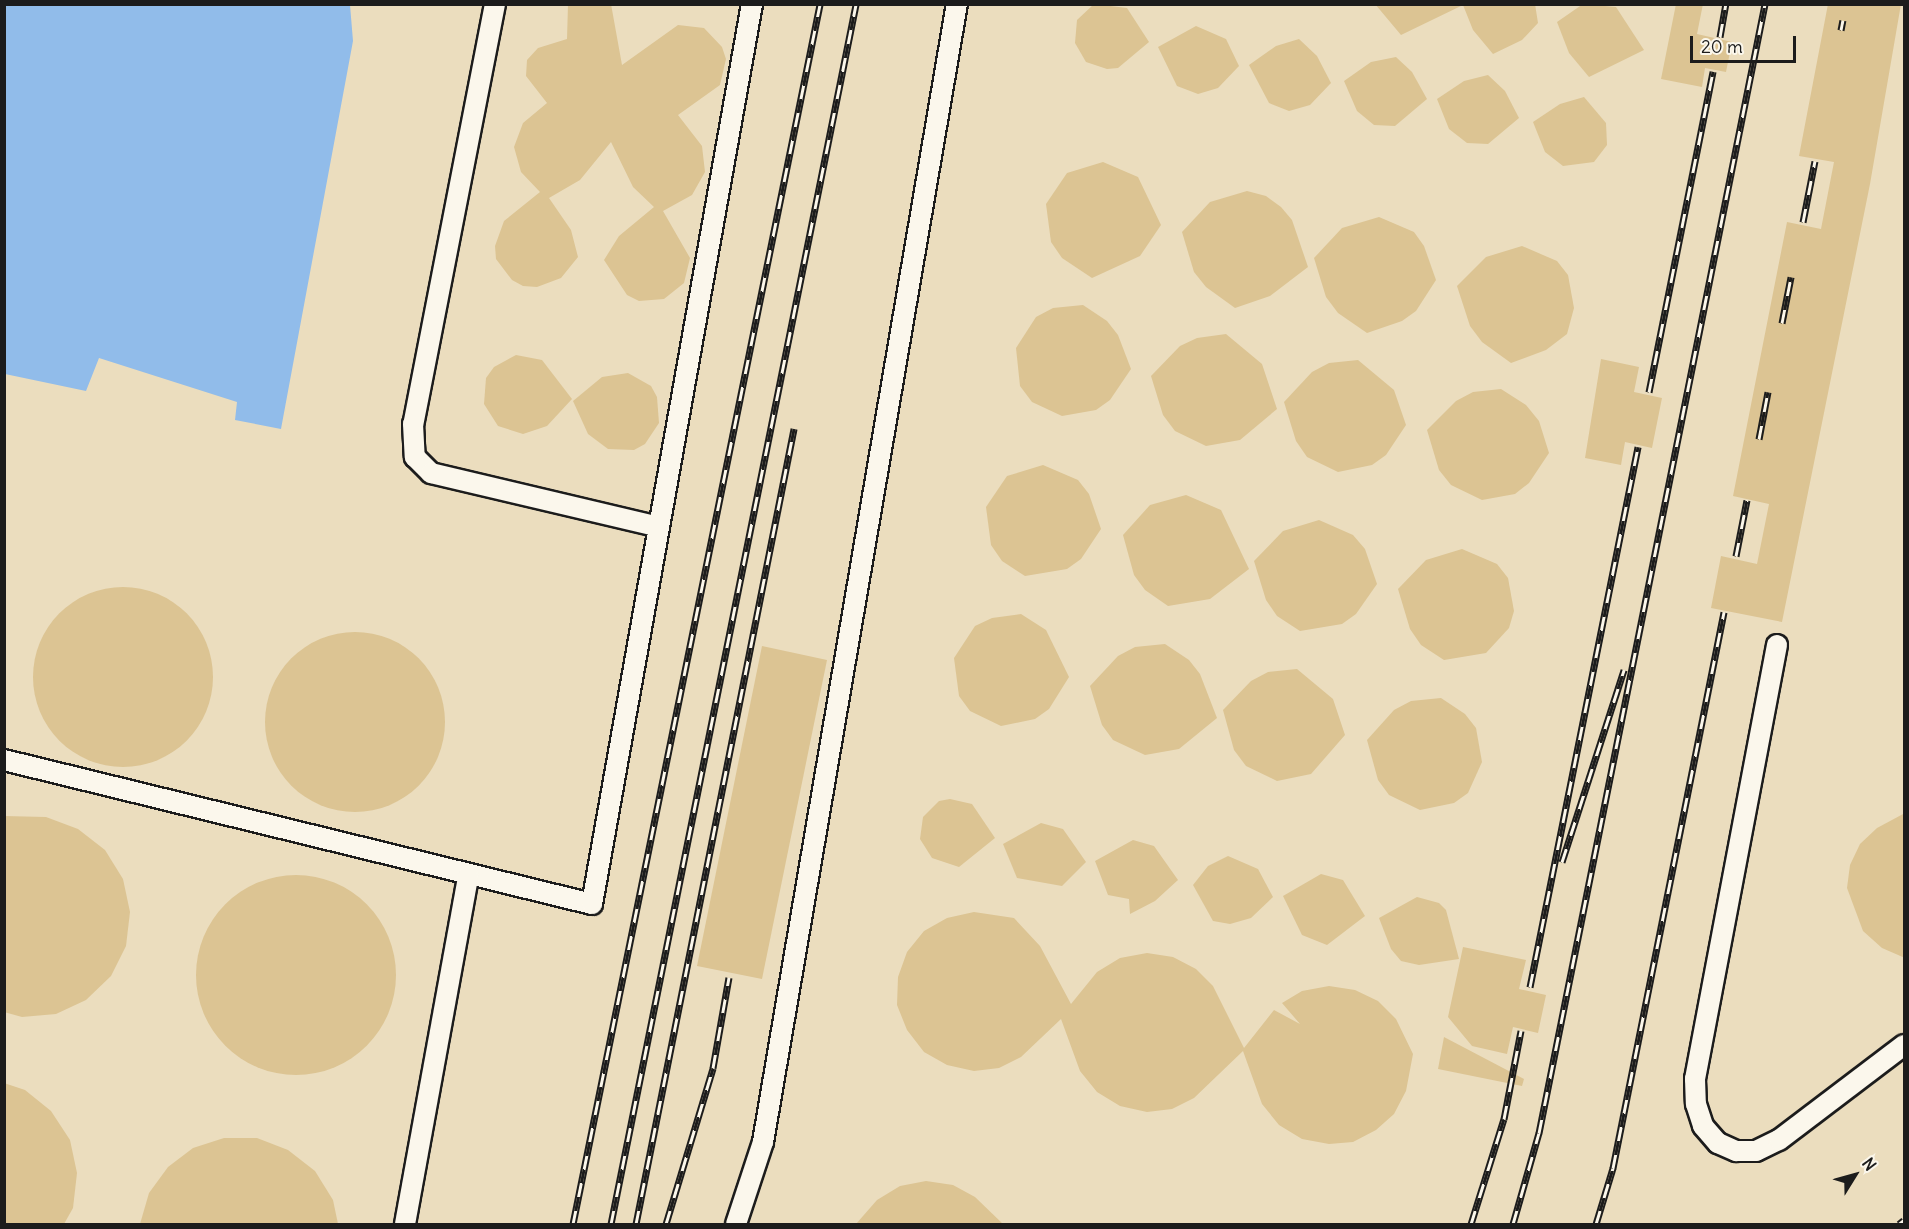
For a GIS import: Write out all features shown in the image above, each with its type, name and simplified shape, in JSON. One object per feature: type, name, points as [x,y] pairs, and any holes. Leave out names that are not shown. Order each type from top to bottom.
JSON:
[{"type":"lane","points":[[495,4],[413,424],[415,457],[431,473],[659,527]]},
{"type":"lane","points":[[4,760],[468,876],[592,904],[752,4]]},
{"type":"lane","points":[[736,1224],[763,1142],[957,4]]},
{"type":"lane","points":[[1777,645],[1695,1078],[1696,1104],[1703,1126],[1718,1143],[1736,1151],[1756,1151],[1779,1140],[1905,1045]]},
{"type":"lane","points":[[405,1224],[468,876]]},
{"type":"shaded area","points":[[5,5],[1904,5],[1904,1224],[5,1224]]},
{"type":"water","points":[[5,4],[350,5],[353,41],[281,429],[235,420],[237,402],[99,358],[86,391],[5,374]]},
{"type":"building","points":[[568,4],[611,4],[622,65],[678,25],[704,28],[722,47],[726,59],[720,85],[678,115],[702,146],[705,172],[692,195],[663,211],[690,258],[684,283],[664,299],[639,301],[627,295],[604,260],[619,236],[654,207],[633,187],[611,142],[580,180],[549,198],[571,230],[578,257],[561,278],[537,287],[523,286],[512,280],[496,259],[495,246],[504,221],[540,192],[521,172],[514,147],[523,123],[547,103],[526,76],[527,60],[538,48],[567,39]]},
{"type":"building","points":[[1094,4],[1127,8],[1149,42],[1118,68],[1107,69],[1086,62],[1075,43],[1077,20]]},
{"type":"building","points":[[1375,4],[1535,4],[1538,23],[1522,40],[1493,54],[1473,30],[1463,5],[1401,35]]},
{"type":"building","points":[[1583,4],[1616,7],[1644,50],[1589,77],[1569,53],[1557,22]]},
{"type":"building","points":[[1676,4],[1703,4],[1697,34],[1732,42],[1726,72],[1705,68],[1702,87],[1661,79]]},
{"type":"building","points":[[1828,4],[1901,4],[1870,184],[1782,622],[1711,608],[1721,556],[1757,564],[1769,504],[1733,496],[1787,222],[1821,229],[1834,162],[1799,156]]},
{"type":"building","points":[[1196,26],[1226,39],[1239,66],[1218,88],[1198,94],[1177,86],[1158,47]]},
{"type":"building","points":[[1299,39],[1317,56],[1331,83],[1310,105],[1289,111],[1269,103],[1249,65],[1276,46]]},
{"type":"building","points":[[1396,57],[1412,72],[1427,99],[1395,126],[1374,125],[1357,111],[1344,81],[1371,62]]},
{"type":"building","points":[[1488,75],[1505,91],[1519,118],[1488,144],[1467,143],[1449,129],[1437,99],[1464,81]]},
{"type":"building","points":[[1584,97],[1606,123],[1607,145],[1594,162],[1563,166],[1545,152],[1533,122],[1560,104]]},
{"type":"building","points":[[1103,162],[1138,177],[1161,225],[1140,256],[1092,278],[1062,258],[1051,242],[1046,204],[1067,173]]},
{"type":"building","points":[[1247,191],[1266,196],[1281,207],[1292,220],[1308,267],[1270,296],[1235,308],[1206,287],[1194,272],[1182,232],[1210,202]]},
{"type":"building","points":[[1379,217],[1414,232],[1424,246],[1436,280],[1416,311],[1402,321],[1367,333],[1338,313],[1326,297],[1314,258],[1342,228]]},
{"type":"building","points":[[1522,246],[1557,261],[1568,275],[1574,308],[1567,334],[1546,350],[1511,363],[1482,342],[1470,326],[1457,286],[1486,257]]},
{"type":"building","points":[[1083,305],[1107,321],[1118,335],[1131,369],[1110,400],[1096,410],[1062,416],[1032,402],[1020,386],[1016,348],[1036,317],[1053,308]]},
{"type":"building","points":[[1226,334],[1262,364],[1277,409],[1240,440],[1206,446],[1175,431],[1163,415],[1151,376],[1180,346],[1197,338]]},
{"type":"building","points":[[516,355],[542,360],[572,399],[547,426],[523,434],[498,426],[484,404],[486,378],[494,367]]},
{"type":"building","points":[[1601,359],[1639,367],[1634,392],[1662,398],[1652,448],[1625,442],[1621,465],[1585,458]]},
{"type":"building","points":[[1358,360],[1394,390],[1406,425],[1386,455],[1372,465],[1338,472],[1307,457],[1296,441],[1284,402],[1312,372],[1329,363]]},
{"type":"building","points":[[628,373],[651,386],[657,397],[659,423],[645,444],[634,450],[608,449],[588,434],[573,401],[602,377]]},
{"type":"building","points":[[1501,389],[1526,405],[1539,421],[1549,453],[1529,483],[1515,494],[1482,500],[1451,485],[1439,470],[1427,430],[1456,401],[1473,392]]},
{"type":"building","points":[[1043,465],[1078,480],[1089,494],[1101,529],[1081,559],[1067,569],[1025,576],[1002,561],[991,545],[986,507],[1007,476]]},
{"type":"building","points":[[1186,495],[1221,510],[1249,569],[1210,599],[1168,606],[1145,590],[1134,575],[1123,535],[1150,505]]},
{"type":"building","points":[[1319,520],[1353,535],[1365,549],[1377,584],[1356,614],[1342,624],[1300,631],[1277,616],[1266,600],[1254,561],[1283,531]]},
{"type":"building","points":[[1462,549],[1497,564],[1508,578],[1514,611],[1509,628],[1486,653],[1444,660],[1421,645],[1410,629],[1398,589],[1426,560]]},
{"type":"building","points":[[123,587],[157,594],[173,602],[186,614],[198,627],[206,643],[213,677],[206,711],[198,727],[186,740],[173,752],[157,760],[123,767],[89,760],[73,752],[60,740],[48,727],[40,711],[33,677],[40,643],[48,627],[60,614],[73,602],[89,594]]},
{"type":"building","points":[[1021,614],[1046,630],[1069,677],[1049,709],[1035,719],[1001,726],[970,711],[959,696],[954,658],[975,626],[992,618]]},
{"type":"building","points":[[355,632],[389,639],[405,647],[418,659],[430,672],[438,688],[445,722],[438,756],[430,772],[418,785],[405,797],[389,805],[355,812],[321,805],[305,797],[292,785],[280,772],[272,756],[265,722],[272,688],[280,672],[292,659],[305,647],[321,639]]},
{"type":"building","points":[[1165,644],[1189,660],[1200,674],[1217,718],[1179,749],[1145,755],[1113,740],[1102,725],[1090,686],[1118,656],[1135,647]]},
{"type":"building","points":[[762,646],[827,660],[762,979],[697,966]]},
{"type":"building","points":[[1297,669],[1333,699],[1345,735],[1311,774],[1277,781],[1246,766],[1234,750],[1223,710],[1251,681],[1268,672]]},
{"type":"building","points":[[1441,698],[1465,714],[1476,728],[1482,762],[1468,793],[1454,803],[1420,810],[1389,795],[1378,780],[1367,740],[1394,710],[1411,701]]},
{"type":"building","points":[[950,799],[972,804],[995,838],[959,867],[932,858],[920,839],[923,817],[939,801]]},
{"type":"building","points":[[1905,813],[1905,958],[1882,948],[1863,931],[1847,888],[1850,865],[1860,844],[1877,828]]},
{"type":"building","points":[[4,816],[46,817],[78,829],[105,850],[123,879],[130,912],[126,946],[111,976],[86,1000],[56,1014],[22,1017],[4,1012]]},
{"type":"building","points":[[1041,823],[1063,829],[1086,862],[1062,886],[1017,878],[1003,844]]},
{"type":"building","points":[[1133,840],[1154,846],[1178,880],[1155,901],[1130,914],[1129,899],[1108,895],[1095,861]]},
{"type":"building","points":[[1228,856],[1258,869],[1273,897],[1251,918],[1230,924],[1213,921],[1193,885],[1208,866]]},
{"type":"building","points":[[1321,874],[1343,880],[1365,916],[1327,945],[1302,935],[1283,896]]},
{"type":"building","points":[[296,875],[315,877],[334,883],[367,904],[388,937],[394,956],[396,975],[394,994],[388,1013],[367,1046],[334,1067],[315,1073],[296,1075],[277,1073],[258,1067],[225,1046],[204,1013],[198,994],[196,975],[198,956],[204,937],[225,904],[258,883],[277,877]]},
{"type":"building","points":[[1417,897],[1439,903],[1446,910],[1459,959],[1419,965],[1401,961],[1391,949],[1379,918]]},
{"type":"building","points":[[974,912],[1014,918],[1040,946],[1071,1004],[1097,972],[1120,958],[1147,953],[1173,957],[1196,969],[1213,986],[1244,1048],[1274,1010],[1300,1024],[1282,1003],[1302,991],[1329,986],[1355,990],[1378,1001],[1396,1019],[1413,1054],[1406,1091],[1394,1114],[1376,1130],[1353,1142],[1329,1144],[1302,1139],[1279,1125],[1262,1104],[1243,1051],[1194,1098],[1172,1109],[1147,1112],[1120,1106],[1097,1092],[1080,1071],[1061,1019],[1021,1057],[999,1068],[974,1071],[947,1065],[924,1052],[907,1030],[897,1005],[898,977],[907,952],[924,931],[947,918]]},
{"type":"building","points":[[1463,947],[1526,960],[1519,989],[1546,995],[1538,1033],[1513,1027],[1507,1054],[1472,1046],[1448,1017]]},
{"type":"building","points":[[1444,1037],[1524,1079],[1522,1086],[1438,1069]]},
{"type":"building","points":[[4,1083],[25,1090],[51,1111],[70,1140],[77,1173],[73,1208],[64,1224],[4,1224]]},
{"type":"building","points":[[224,1138],[257,1138],[288,1150],[315,1171],[333,1200],[338,1224],[140,1224],[149,1193],[168,1167],[193,1148]]},
{"type":"building","points":[[926,1181],[953,1185],[975,1197],[1003,1224],[856,1224],[877,1200],[900,1186]]},
{"type":"railway","points":[[573,1224],[820,4]]},
{"type":"railway","points":[[611,1224],[856,4]]},
{"type":"railway","points":[[1720,37],[1726,4]]},
{"type":"railway","points":[[1513,1224],[1539,1133],[1765,4]]},
{"type":"railway","points":[[1841,30],[1843,20]]},
{"type":"railway","points":[[1649,392],[1713,71]]},
{"type":"railway","points":[[1803,222],[1815,161]]},
{"type":"railway","points":[[1782,323],[1791,277]]},
{"type":"railway","points":[[1759,439],[1768,392]]},
{"type":"railway","points":[[636,1224],[794,429]]},
{"type":"railway","points":[[1530,987],[1638,447]]},
{"type":"railway","points":[[1736,556],[1747,500]]},
{"type":"railway","points":[[1596,1224],[1613,1168],[1724,612]]},
{"type":"railway","points":[[1562,862],[1624,670]]},
{"type":"railway","points":[[666,1224],[713,1068],[729,977]]},
{"type":"railway","points":[[1471,1224],[1504,1119],[1521,1031]]},
{"type":"railway","points":[[1899,1224],[1904,1220]]}]
